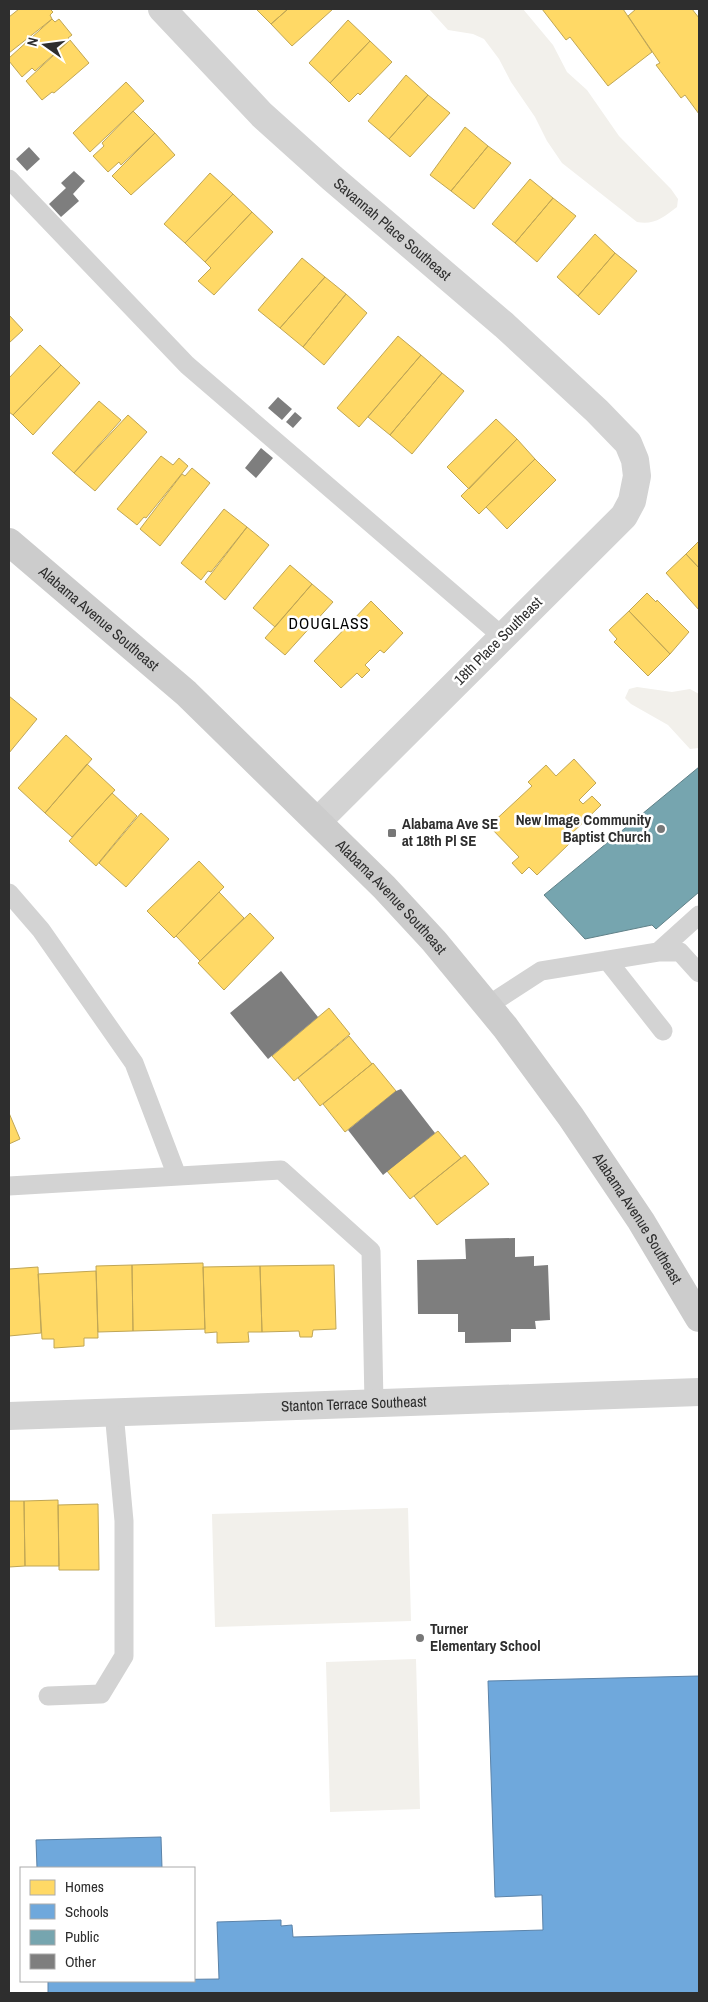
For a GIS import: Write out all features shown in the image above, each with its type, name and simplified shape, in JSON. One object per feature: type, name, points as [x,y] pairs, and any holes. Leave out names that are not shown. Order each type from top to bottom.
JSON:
[{"type":"main road","name":"Alabama Avenue Southeast","points":[[9,542],[186,693],[391,893],[488,1006],[592,1148],[641,1221],[699,1318]]},
{"type":"street","name":"Savannah Place Southeast","points":[[162,9],[262,115],[332,178],[504,325],[628,443]]},
{"type":"street","name":"18th Place Southeast","points":[[318,821],[624,516],[632,501],[638,476],[635,460],[628,443]]},
{"type":"street","name":"Stanton Terrace Southeast","points":[[9,1416],[699,1392]]},
{"type":"lane","points":[[9,180],[187,365],[503,637]]},
{"type":"lane","points":[[9,893],[41,930],[134,1063],[177,1176]]},
{"type":"lane","points":[[658,952],[699,915]]},
{"type":"lane","points":[[488,1006],[541,971],[658,952],[680,952],[699,973]]},
{"type":"lane","points":[[607,960],[663,1031]]},
{"type":"lane","points":[[9,1186],[281,1170],[371,1251],[374,1403]]},
{"type":"lane","points":[[48,1696],[101,1694],[124,1656],[124,1521],[114,1412]]},
{"type":"shaded area","points":[[429,9],[523,9],[553,45],[567,72],[587,90],[619,136],[671,189],[678,199],[677,207],[658,220],[643,223],[637,222],[562,163],[547,141],[535,117],[511,82],[499,59],[484,39],[473,34],[448,30]]},
{"type":"shaded area","points":[[637,687],[672,692],[690,689],[699,694],[699,748],[690,749],[668,725],[631,704],[625,698],[629,689]]},
{"type":"shaded area","points":[[408,1508],[411,1621],[215,1627],[212,1514]]},
{"type":"shaded area","points":[[416,1659],[420,1809],[330,1812],[326,1662]]},
{"type":"building: Homes","points":[[19,9],[50,9],[53,12],[50,15],[52,19],[9,53],[9,17]]},
{"type":"building: Homes","points":[[256,9],[288,9],[271,24]]},
{"type":"building: Homes","points":[[288,9],[333,9],[292,46],[271,24]]},
{"type":"building: Homes","points":[[542,9],[623,9],[652,52],[608,86],[570,37],[566,40]]},
{"type":"building: Homes","points":[[636,9],[692,9],[699,18],[699,114],[685,95],[681,98],[656,65],[660,63],[628,16]]},
{"type":"building: Homes","points":[[52,19],[55,22],[59,19],[72,35],[68,38],[70,40],[35,71],[32,68],[22,77],[9,61],[9,58]]},
{"type":"building: Homes","points":[[348,20],[370,41],[330,83],[309,63]]},
{"type":"building: Homes","points":[[70,40],[89,63],[54,93],[52,92],[42,100],[26,81]]},
{"type":"building: Homes","points":[[370,41],[392,62],[360,95],[358,93],[349,102],[330,83]]},
{"type":"building: Homes","points":[[406,75],[428,95],[389,139],[368,121]]},
{"type":"building: Homes","points":[[126,82],[144,101],[90,152],[73,133]]},
{"type":"building: Homes","points":[[428,95],[450,113],[410,157],[389,139]]},
{"type":"building: Homes","points":[[133,111],[155,133],[121,165],[119,162],[108,172],[93,156],[104,146],[102,143]]},
{"type":"building: Homes","points":[[465,127],[488,146],[451,191],[430,175]]},
{"type":"building: Homes","points":[[155,133],[175,155],[131,195],[112,176]]},
{"type":"building: Homes","points":[[488,146],[511,163],[474,209],[451,191]]},
{"type":"building: Homes","points":[[210,173],[233,194],[185,243],[164,224]]},
{"type":"building: Homes","points":[[530,179],[553,198],[515,243],[492,224]]},
{"type":"building: Homes","points":[[233,194],[252,212],[205,262],[185,243]]},
{"type":"building: Homes","points":[[553,198],[576,216],[537,262],[515,243]]},
{"type":"building: Homes","points":[[252,212],[273,232],[214,295],[198,281],[211,268],[205,262]]},
{"type":"building: Homes","points":[[595,234],[615,253],[578,296],[557,277]]},
{"type":"building: Homes","points":[[615,253],[637,271],[599,315],[578,296]]},
{"type":"building: Homes","points":[[302,258],[325,277],[280,328],[258,310]]},
{"type":"building: Homes","points":[[325,277],[346,294],[303,347],[280,328]]},
{"type":"building: Homes","points":[[346,294],[367,313],[324,365],[303,347]]},
{"type":"building: Homes","points":[[9,315],[23,330],[9,343]]},
{"type":"building: Homes","points":[[398,336],[421,355],[359,427],[337,408]]},
{"type":"building: Homes","points":[[40,345],[61,365],[13,415],[9,412],[9,378]]},
{"type":"building: Homes","points":[[421,355],[442,373],[390,435],[368,417]]},
{"type":"building: Homes","points":[[61,365],[80,383],[33,435],[13,415]]},
{"type":"building: Homes","points":[[442,373],[464,391],[412,454],[390,435]]},
{"type":"building: Homes","points":[[99,401],[121,420],[74,473],[52,453]]},
{"type":"building: Homes","points":[[128,415],[147,432],[95,491],[74,473]]},
{"type":"building: Homes","points":[[496,419],[517,439],[469,489],[447,467]]},
{"type":"building: Homes","points":[[517,439],[535,459],[479,514],[461,496]]},
{"type":"building: Homes","points":[[161,456],[173,465],[179,458],[188,466],[146,518],[144,517],[137,525],[117,509]]},
{"type":"building: Homes","points":[[535,459],[556,480],[507,529],[486,507]]},
{"type":"building: Homes","points":[[192,468],[210,483],[160,546],[140,529],[182,474],[185,476]]},
{"type":"building: Homes","points":[[224,509],[247,527],[211,572],[208,571],[201,580],[181,563]]},
{"type":"building: Homes","points":[[247,527],[269,545],[225,600],[205,582]]},
{"type":"building: Homes","points":[[699,541],[699,568],[686,554]]},
{"type":"building: Homes","points":[[686,554],[699,568],[699,610],[666,573]]},
{"type":"building: Homes","points":[[290,565],[312,584],[275,627],[253,608]]},
{"type":"building: Homes","points":[[312,584],[333,602],[285,655],[265,638]]},
{"type":"building: Homes","points":[[647,593],[656,602],[657,600],[689,632],[670,654],[629,611]]},
{"type":"building: Homes","points":[[371,601],[403,633],[384,653],[380,650],[365,665],[370,670],[362,678],[357,673],[341,688],[314,661]]},
{"type":"building: Homes","points":[[629,611],[670,654],[648,676],[614,642],[617,639],[609,630]]},
{"type":"building: Homes","points":[[9,696],[37,719],[9,753]]},
{"type":"building: Homes","points":[[66,735],[92,759],[45,813],[18,788]]},
{"type":"building: Homes","points":[[574,759],[596,783],[579,800],[583,804],[592,796],[601,805],[566,839],[570,843],[537,875],[529,867],[522,874],[512,863],[519,857],[489,826],[532,786],[528,782],[546,765],[556,776]]},
{"type":"building: Homes","points":[[87,764],[115,790],[72,837],[45,813]]},
{"type":"building: Homes","points":[[112,793],[137,816],[96,866],[69,841]]},
{"type":"building: Homes","points":[[141,813],[169,839],[126,887],[99,863]]},
{"type":"building: Homes","points":[[199,861],[224,887],[174,938],[147,911]]},
{"type":"building: Homes","points":[[219,892],[244,918],[200,961],[176,936]]},
{"type":"building: Homes","points":[[250,913],[274,938],[224,990],[198,963]]},
{"type":"building: Homes","points":[[329,1008],[350,1034],[294,1081],[272,1056]]},
{"type":"building: Homes","points":[[349,1036],[372,1064],[320,1106],[298,1078]]},
{"type":"building: Homes","points":[[373,1063],[396,1091],[345,1132],[323,1104]]},
{"type":"building: Homes","points":[[9,1113],[20,1139],[9,1144]]},
{"type":"building: Homes","points":[[438,1131],[461,1158],[410,1199],[387,1171]]},
{"type":"building: Homes","points":[[465,1155],[489,1184],[437,1225],[414,1196]]},
{"type":"building: Homes","points":[[203,1263],[205,1329],[133,1331],[132,1265]]},
{"type":"building: Homes","points":[[132,1265],[133,1331],[98,1332],[96,1266]]},
{"type":"building: Homes","points":[[334,1265],[336,1329],[313,1330],[312,1337],[300,1337],[299,1331],[262,1332],[260,1266]]},
{"type":"building: Homes","points":[[260,1266],[262,1332],[248,1332],[249,1342],[217,1343],[217,1332],[205,1333],[203,1267]]},
{"type":"building: Homes","points":[[38,1267],[41,1333],[9,1336],[9,1269]]},
{"type":"building: Homes","points":[[96,1271],[98,1338],[84,1338],[84,1346],[54,1348],[54,1339],[42,1339],[38,1274]]},
{"type":"building: Homes","points":[[58,1500],[59,1566],[25,1566],[24,1501]]},
{"type":"building: Homes","points":[[9,1501],[24,1501],[25,1566],[9,1567]]},
{"type":"building: Homes","points":[[98,1504],[99,1570],[59,1570],[58,1505]]},
{"type":"building: Schools","points":[[699,1676],[699,1993],[48,1993],[48,1982],[195,1982],[195,1979],[219,1979],[217,1922],[281,1920],[281,1926],[292,1925],[293,1937],[543,1930],[542,1895],[495,1897],[488,1681]]},
{"type":"building: Schools","points":[[161,1837],[162,1867],[37,1867],[36,1840]]},
{"type":"building: Public","name":"New Image Community Baptist Church","points":[[699,767],[699,892],[656,929],[652,925],[585,939],[544,895]]},
{"type":"building: Other","points":[[29,147],[40,159],[27,171],[16,159]]},
{"type":"building: Other","points":[[74,171],[85,181],[73,194],[79,201],[61,217],[49,204],[66,188],[61,183]]},
{"type":"building: Other","points":[[278,397],[292,409],[282,420],[268,408]]},
{"type":"building: Other","points":[[295,412],[302,418],[293,428],[286,422]]},
{"type":"building: Other","points":[[261,448],[273,458],[256,478],[245,468]]},
{"type":"building: Other","points":[[281,971],[318,1017],[268,1059],[230,1013]]},
{"type":"building: Other","points":[[401,1089],[435,1133],[383,1175],[348,1130]]},
{"type":"building: Other","points":[[515,1238],[515,1257],[534,1256],[534,1266],[548,1265],[550,1320],[535,1321],[536,1329],[511,1329],[511,1342],[465,1343],[465,1332],[458,1332],[458,1314],[418,1314],[417,1260],[466,1259],[465,1239]]},
{"type":"place","name":"New Image Community Baptist Church","points":[[661,829]]},
{"type":"place","name":"Alabama Ave SE at 18th Pl SE","points":[[392,833]]},
{"type":"place","name":"Turner Elementary School","points":[[420,1638]]},
{"type":"district","name":"DOUGLASS","points":[[329,623]]}]
